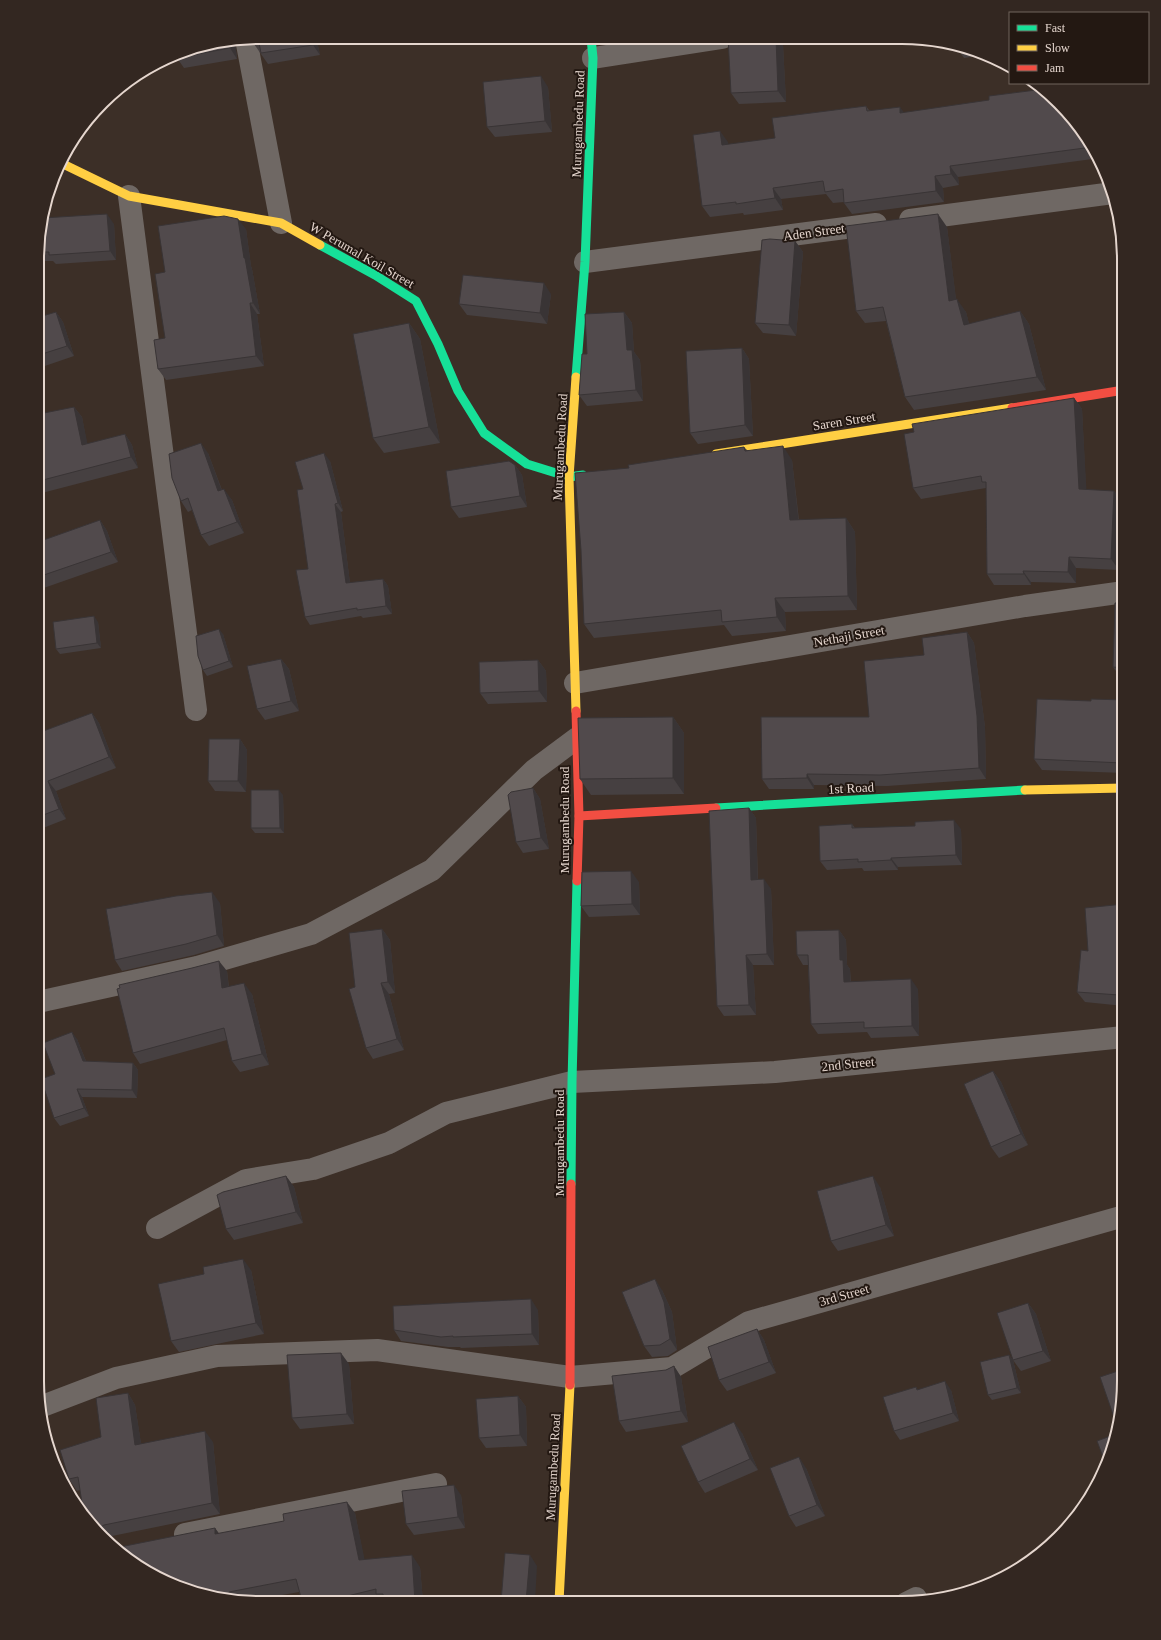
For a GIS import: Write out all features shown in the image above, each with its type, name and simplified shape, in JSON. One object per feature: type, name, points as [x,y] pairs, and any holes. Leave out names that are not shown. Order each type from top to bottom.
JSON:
[{"type":"street","points":[[247,44],[281,223]]},
{"type":"street","points":[[592,48],[644,44]]},
{"type":"street","name":"Murugambedu Road","points":[[559,1596],[570,1377],[572,1082],[579,816],[569,477],[585,262],[592,48]]},
{"type":"street","name":"W Perumal Koil Street","points":[[66,165],[129,196],[281,223],[375,275],[416,301],[438,344],[458,391],[484,433],[527,464],[569,477]]},
{"type":"street","name":"Aden Street","points":[[585,262],[1107,194]]},
{"type":"street","points":[[129,196],[196,710]]},
{"type":"street","name":"Saren Street","points":[[703,456],[1117,391]]},
{"type":"street","points":[[569,477],[593,474]]},
{"type":"street","name":"Nethaji Street","points":[[575,682],[1025,606],[1117,593]]},
{"type":"street","points":[[44,1001],[197,967],[311,934],[432,870],[534,770],[577,738]]},
{"type":"street","name":"1st Road","points":[[579,816],[1034,790],[1117,788]]},
{"type":"street","name":"2nd Street","points":[[157,1228],[246,1180],[313,1169],[389,1143],[446,1113],[572,1082],[775,1072],[1117,1038]]},
{"type":"street","name":"3rd Street","points":[[45,1405],[116,1378],[217,1356],[377,1350],[570,1377],[672,1368],[749,1322],[1117,1218]]},
{"type":"street","points":[[162,1539],[436,1484]]},
{"type":"building","points":[[259,44],[313,45],[261,53]]},
{"type":"building","points":[[728,44],[776,44],[778,91],[731,93]]},
{"type":"building","points":[[230,46],[230,48],[187,56],[217,48]]},
{"type":"building","points":[[541,76],[545,121],[487,127],[483,82]]},
{"type":"building","points":[[1036,90],[1064,117],[1086,148],[950,166],[951,174],[935,176],[936,191],[844,203],[843,189],[825,192],[823,181],[773,188],[775,198],[736,204],[736,202],[702,206],[693,135],[720,131],[722,145],[775,138],[772,118],[866,106],[867,111],[900,107],[900,113],[989,100],[989,96]]},
{"type":"building","points":[[107,214],[110,251],[49,255],[49,252],[44,252],[48,218]]},
{"type":"building","points":[[938,214],[949,301],[957,299],[964,325],[1020,311],[1037,377],[905,397],[883,307],[856,311],[846,226]]},
{"type":"building","points":[[224,216],[238,219],[253,303],[250,303],[256,356],[158,369],[154,340],[165,338],[155,274],[165,272],[158,226]]},
{"type":"building","points":[[770,239],[795,241],[789,325],[755,323],[762,240]]},
{"type":"building","points":[[463,275],[544,283],[540,313],[459,304]]},
{"type":"building","points":[[56,312],[67,346],[44,353],[44,316]]},
{"type":"building","points":[[624,312],[627,350],[632,350],[636,390],[579,395],[582,354],[587,354],[585,314]]},
{"type":"building","points":[[409,323],[429,427],[373,438],[353,334]]},
{"type":"building","points":[[742,348],[745,425],[690,433],[686,351]]},
{"type":"building","points":[[1074,398],[1079,489],[1114,491],[1111,559],[1069,557],[1068,572],[1023,571],[1024,574],[987,574],[986,482],[982,482],[981,476],[913,488],[904,434],[914,432],[912,424]]},
{"type":"building","points":[[74,407],[82,445],[125,434],[131,457],[44,480],[44,413]]},
{"type":"building","points":[[201,443],[218,491],[224,489],[237,522],[201,535],[188,498],[181,501],[172,478],[169,454]]},
{"type":"building","points":[[783,446],[790,520],[846,518],[848,596],[775,598],[777,617],[722,622],[721,610],[584,624],[581,550],[575,473],[629,468],[628,465],[744,447],[745,451]]},
{"type":"building","points":[[324,453],[338,503],[335,504],[346,583],[383,579],[386,606],[357,610],[357,608],[305,617],[296,570],[308,569],[297,490],[303,489],[295,462]]},
{"type":"building","points":[[509,461],[515,465],[520,496],[451,507],[446,471]]},
{"type":"building","points":[[100,520],[111,552],[44,575],[44,540]]},
{"type":"building","points":[[1115,603],[1117,603],[1117,667],[1113,667]]},
{"type":"building","points":[[94,616],[97,643],[56,649],[53,622]]},
{"type":"building","points":[[219,629],[229,661],[203,670],[198,656],[196,636]]},
{"type":"building","points":[[967,632],[977,716],[979,768],[880,775],[807,774],[807,778],[762,779],[761,717],[869,717],[864,661],[924,655],[922,638]]},
{"type":"building","points":[[281,659],[291,701],[257,709],[247,666]]},
{"type":"building","points":[[538,660],[539,691],[480,693],[479,662]]},
{"type":"building","points":[[1037,699],[1091,701],[1091,699],[1117,700],[1117,763],[1034,759]]},
{"type":"building","points":[[92,713],[109,757],[48,781],[59,809],[44,815],[44,731]]},
{"type":"building","points":[[673,717],[673,778],[580,779],[578,718]]},
{"type":"building","points":[[209,739],[240,739],[238,781],[208,781]]},
{"type":"building","points":[[533,788],[541,838],[516,842],[508,795],[511,792]]},
{"type":"building","points":[[251,790],[279,790],[280,828],[251,828]]},
{"type":"building","points":[[749,808],[751,880],[764,879],[767,954],[746,955],[749,1005],[717,1006],[709,811]]},
{"type":"building","points":[[954,820],[956,855],[891,858],[891,860],[858,862],[858,859],[820,861],[819,826],[852,824],[852,828],[915,826],[915,822]]},
{"type":"building","points":[[631,871],[632,904],[581,906],[582,872]]},
{"type":"building","points":[[212,892],[217,935],[186,944],[115,960],[106,909],[176,896]]},
{"type":"building","points":[[1117,905],[1117,995],[1077,992],[1081,950],[1088,951],[1085,908]]},
{"type":"building","points":[[382,929],[388,982],[381,983],[397,1039],[366,1048],[349,989],[355,987],[349,933]]},
{"type":"building","points":[[839,930],[840,960],[843,960],[844,982],[911,979],[912,1026],[864,1028],[864,1022],[811,1024],[808,955],[797,955],[796,931]]},
{"type":"building","points":[[219,961],[222,988],[244,983],[262,1054],[232,1061],[224,1028],[133,1053],[117,989],[120,988],[119,985]]},
{"type":"building","points":[[72,1032],[83,1061],[133,1063],[132,1090],[77,1089],[84,1108],[54,1118],[44,1088],[44,1078],[55,1074],[44,1043]]},
{"type":"building","points":[[993,1071],[1021,1134],[991,1147],[964,1084]]},
{"type":"building","points":[[286,1176],[296,1212],[226,1229],[217,1195],[223,1192]]},
{"type":"building","points":[[873,1176],[886,1225],[831,1241],[817,1191]]},
{"type":"building","points":[[243,1259],[256,1323],[171,1341],[158,1284],[204,1274],[203,1267]]},
{"type":"building","points":[[655,1279],[664,1302],[670,1339],[660,1345],[644,1346],[622,1292]]},
{"type":"building","points":[[531,1299],[532,1334],[441,1337],[394,1330],[393,1306]]},
{"type":"building","points":[[1028,1303],[1043,1351],[1013,1360],[997,1313]]},
{"type":"building","points":[[757,1329],[769,1362],[719,1380],[708,1347]]},
{"type":"building","points":[[341,1353],[347,1414],[292,1418],[287,1355]]},
{"type":"building","points":[[1009,1355],[1017,1388],[988,1395],[980,1362]]},
{"type":"building","points":[[674,1366],[681,1411],[619,1421],[612,1376],[666,1370]]},
{"type":"building","points":[[1117,1371],[1117,1395],[1114,1417],[1100,1377]]},
{"type":"building","points":[[945,1381],[953,1413],[894,1431],[883,1397],[916,1387],[917,1390]]},
{"type":"building","points":[[128,1393],[135,1445],[205,1431],[212,1503],[101,1527],[82,1504],[78,1477],[69,1479],[60,1450],[101,1437],[96,1398]]},
{"type":"building","points":[[518,1396],[520,1435],[479,1438],[476,1399]]},
{"type":"building","points":[[734,1422],[750,1459],[698,1482],[681,1446]]},
{"type":"building","points":[[1110,1436],[1103,1458],[1097,1441]]},
{"type":"building","points":[[799,1457],[817,1505],[789,1516],[770,1468]]},
{"type":"building","points":[[454,1485],[458,1517],[406,1524],[402,1491]]},
{"type":"building","points":[[347,1502],[359,1560],[412,1555],[415,1596],[383,1596],[383,1594],[376,1594],[376,1589],[347,1596],[301,1596],[296,1579],[229,1592],[229,1594],[217,1592],[176,1580],[139,1560],[122,1547],[215,1528],[215,1534],[284,1521],[283,1514]]},
{"type":"building","points":[[505,1553],[530,1555],[527,1596],[501,1596]]},
{"type":"traffic: fast","points":[[576,377],[585,262],[593,58],[592,44]]},
{"type":"traffic: fast","points":[[320,245],[375,275],[416,301],[438,344],[458,391],[484,433],[527,464],[569,477],[583,475]]},
{"type":"traffic: fast","points":[[716,808],[1025,790]]},
{"type":"traffic: fast","points":[[571,1184],[577,881]]},
{"type":"traffic: slow","points":[[65,165],[129,196],[281,223],[320,245]]},
{"type":"traffic: slow","points":[[576,377],[569,477],[576,711]]},
{"type":"traffic: slow","points":[[716,454],[1012,408]]},
{"type":"traffic: slow","points":[[1025,790],[1117,788]]},
{"type":"traffic: slow","points":[[559,1596],[570,1385]]},
{"type":"traffic: jam","points":[[1012,408],[1117,391]]},
{"type":"traffic: jam","points":[[576,711],[579,816],[577,881]]},
{"type":"traffic: jam","points":[[579,816],[716,808]]},
{"type":"traffic: jam","points":[[570,1385],[571,1184]]}]
